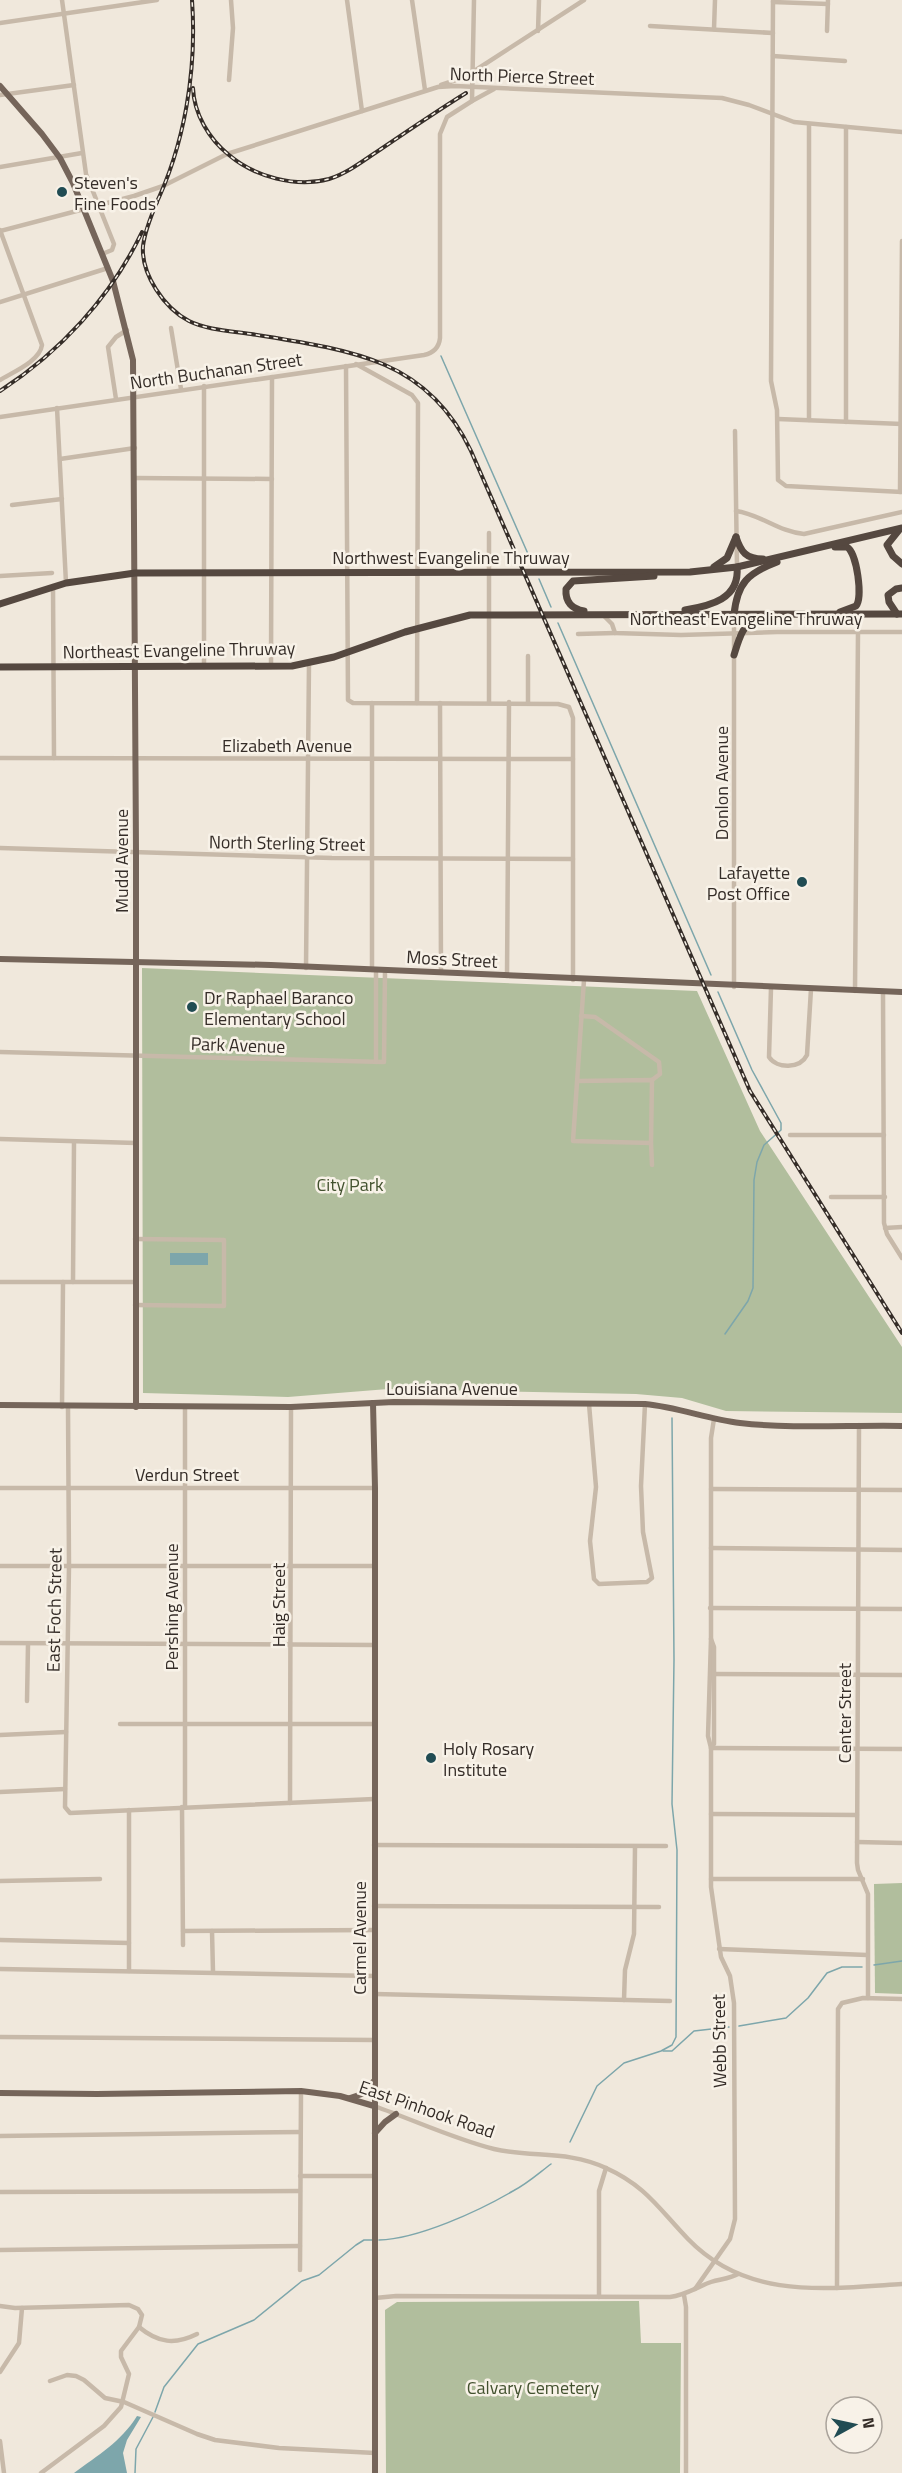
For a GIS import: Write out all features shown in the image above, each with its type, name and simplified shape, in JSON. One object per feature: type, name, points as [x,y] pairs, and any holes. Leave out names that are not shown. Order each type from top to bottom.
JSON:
[{"type":"highway","name":"Northwest Evangeline Thruway","points":[[0,604],[66,583],[135,573],[674,572],[707,570],[737,567],[775,559],[902,528]]},
{"type":"highway","points":[[902,528],[887,545],[893,556],[902,564]]},
{"type":"highway","points":[[736,537],[740,551],[747,557],[775,559]]},
{"type":"highway","points":[[707,570],[721,564],[727,558],[736,537]]},
{"type":"highway","points":[[823,548],[851,549],[856,561],[861,599],[856,606],[832,614]]},
{"type":"highway","points":[[734,615],[738,591],[749,577],[770,564],[811,550]]},
{"type":"highway","points":[[665,614],[705,607],[724,599],[735,584],[738,576],[737,567]]},
{"type":"highway","points":[[602,614],[578,610],[569,604],[566,595],[569,585],[578,579],[640,578],[674,572]]},
{"type":"highway","points":[[900,614],[889,602],[888,595],[896,588],[902,588]]},
{"type":"highway","name":"Northeast Evangeline Thruway","points":[[0,667],[272,667],[309,663],[346,653],[417,628],[470,615],[900,614]]},
{"type":"highway","points":[[734,655],[738,633],[749,621],[763,615]]},
{"type":"main road","name":"Mudd Avenue","points":[[0,86],[3,95],[60,158],[85,210],[108,268],[127,330],[133,360],[136,1407]]},
{"type":"main road","name":"Moss Street","points":[[0,959],[306,968],[902,992]]},
{"type":"main road","name":"Louisiana Avenue","points":[[0,1405],[291,1407],[373,1403],[645,1404],[677,1409],[714,1419],[766,1424],[902,1426]]},
{"type":"main road","name":"Carmel Avenue","points":[[373,1403],[375,1488],[375,2473]]},
{"type":"main road","points":[[349,2098],[362,2094],[374,2082]]},
{"type":"main road","name":"East Pinhook Road","points":[[0,2093],[301,2091],[349,2098],[374,2106]]},
{"type":"main road","points":[[374,2134],[396,2114]]},
{"type":"street","points":[[62,0],[86,174],[114,244],[112,250],[102,254]]},
{"type":"street","points":[[0,22],[63,14],[118,3],[157,0]]},
{"type":"street","points":[[229,80],[233,28],[231,0]]},
{"type":"street","points":[[347,0],[362,111]]},
{"type":"street","points":[[412,0],[425,90]]},
{"type":"street","points":[[474,0],[472,101],[494,89]]},
{"type":"street","points":[[538,31],[539,0]]},
{"type":"street","points":[[438,87],[465,77],[472,70],[479,68],[584,0]]},
{"type":"street","points":[[714,29],[715,0]]},
{"type":"street","points":[[827,31],[828,2],[773,1],[771,381],[778,419],[777,474],[780,482],[786,486],[901,492],[902,241]]},
{"type":"street","points":[[650,26],[773,33]]},
{"type":"street","points":[[773,56],[845,61]]},
{"type":"street","points":[[3,95],[74,85]]},
{"type":"street","name":"North Pierce Street","points":[[0,231],[85,210],[163,186],[227,154],[438,87],[722,98],[749,105],[790,121],[902,132]]},
{"type":"street","name":"North Buchanan Street","points":[[0,417],[424,355],[435,350],[440,338],[440,134],[447,117],[472,101]]},
{"type":"street","points":[[808,420],[809,124]]},
{"type":"street","points":[[846,127],[846,422]]},
{"type":"street","points":[[0,167],[82,153]]},
{"type":"street","points":[[0,231],[42,338],[41,350],[34,358],[0,380]]},
{"type":"street","points":[[0,302],[108,268]]},
{"type":"street","points":[[171,328],[181,390]]},
{"type":"street","points":[[116,399],[108,347],[113,339],[127,330]]},
{"type":"street","points":[[356,364],[412,395],[418,403],[417,703]]},
{"type":"street","points":[[346,366],[348,700],[353,703],[509,702],[558,704],[569,707],[573,718],[573,980]]},
{"type":"street","points":[[272,377],[272,667]]},
{"type":"street","points":[[204,386],[204,667]]},
{"type":"street","points":[[57,408],[66,583]]},
{"type":"street","points":[[778,419],[901,424]]},
{"type":"street","points":[[735,431],[737,567]]},
{"type":"street","points":[[60,459],[135,448]]},
{"type":"street","points":[[135,478],[272,479]]},
{"type":"street","points":[[12,505],[62,499]]},
{"type":"street","points":[[736,511],[746,512],[792,533],[804,534],[902,512]]},
{"type":"street","points":[[489,533],[489,702]]},
{"type":"street","points":[[0,576],[52,573]]},
{"type":"street","points":[[53,586],[54,758]]},
{"type":"street","name":"Northeast Evangeline Thruway","points":[[602,614],[612,624],[615,633],[681,636],[738,633],[902,632]]},
{"type":"street","points":[[734,615],[738,633]]},
{"type":"street","points":[[855,991],[858,632]]},
{"type":"street","points":[[578,634],[615,633]]},
{"type":"street","name":"Donlon Avenue","points":[[734,655],[734,987]]},
{"type":"street","points":[[528,656],[528,703]]},
{"type":"street","points":[[306,968],[309,663]]},
{"type":"street","points":[[507,977],[509,702]]},
{"type":"street","points":[[372,703],[376,1062],[384,1062],[385,971]]},
{"type":"street","points":[[440,703],[441,973]]},
{"type":"street","name":"Elizabeth Avenue","points":[[0,758],[573,759]]},
{"type":"street","name":"North Sterling Street","points":[[0,848],[307,857],[573,859]]},
{"type":"street","points":[[584,980],[573,1141],[651,1143]]},
{"type":"street","points":[[771,988],[769,1057],[777,1064],[794,1065],[803,1062],[807,1055],[811,989]]},
{"type":"street","points":[[883,992],[885,1228],[902,1258]]},
{"type":"street","points":[[577,1081],[652,1080],[660,1074],[660,1062],[595,1017],[581,1016]]},
{"type":"street","name":"Park Avenue","points":[[0,1052],[376,1062]]},
{"type":"street","points":[[652,1080],[652,1165]]},
{"type":"street","points":[[790,1135],[884,1134]]},
{"type":"street","points":[[0,1139],[136,1143]]},
{"type":"street","points":[[73,1282],[74,1142]]},
{"type":"street","points":[[831,1197],[885,1197]]},
{"type":"street","points":[[885,1228],[902,1227]]},
{"type":"street","points":[[135,1239],[224,1240],[224,1306],[135,1305]]},
{"type":"street","points":[[0,1282],[135,1282]]},
{"type":"street","name":"East Foch Street","points":[[63,1282],[69,1566],[65,1808],[68,1812],[129,1810]]},
{"type":"street","points":[[590,1404],[596,1487],[590,1541],[596,1583],[647,1582],[652,1578],[643,1532],[645,1404]]},
{"type":"street","name":"Pershing Avenue","points":[[183,1945],[185,1407]]},
{"type":"street","name":"Haig Street","points":[[290,1803],[291,1407]]},
{"type":"street","name":"Webb Street","points":[[695,2289],[716,2262],[732,2235],[735,2219],[734,2003],[730,1976],[719,1949],[711,1879],[711,1748],[708,1736],[711,1674],[711,1438],[714,1419]]},
{"type":"street","name":"Center Street","points":[[859,1425],[857,1842],[858,1870],[868,1894],[868,1998]]},
{"type":"street","name":"Verdun Street","points":[[0,1488],[375,1488]]},
{"type":"street","points":[[711,1489],[902,1490]]},
{"type":"street","points":[[711,1548],[902,1550]]},
{"type":"street","points":[[0,1566],[375,1566]]},
{"type":"street","points":[[710,1608],[902,1610]]},
{"type":"street","points":[[0,1643],[375,1645]]},
{"type":"street","points":[[27,1701],[28,1644]]},
{"type":"street","points":[[711,1674],[902,1675]]},
{"type":"street","points":[[120,1724],[374,1724]]},
{"type":"street","points":[[0,1735],[66,1732]]},
{"type":"street","points":[[711,1748],[902,1749]]},
{"type":"street","points":[[0,1792],[65,1789]]},
{"type":"street","points":[[129,1971],[129,1810],[374,1799]]},
{"type":"street","points":[[711,1814],[857,1815]]},
{"type":"street","points":[[857,1842],[902,1843]]},
{"type":"street","points":[[374,1845],[666,1846]]},
{"type":"street","points":[[624,2000],[625,1975],[634,1934],[635,1847]]},
{"type":"street","points":[[0,1881],[100,1879]]},
{"type":"street","points":[[711,1879],[862,1880]]},
{"type":"street","points":[[374,1906],[659,1907]]},
{"type":"street","points":[[183,1931],[375,1930]]},
{"type":"street","points":[[213,1931],[213,1972]]},
{"type":"street","points":[[0,1940],[129,1943]]},
{"type":"street","points":[[719,1949],[867,1954]]},
{"type":"street","points":[[0,1969],[375,1976]]},
{"type":"street","points":[[375,1994],[670,2001]]},
{"type":"street","points":[[837,2288],[838,2013],[842,2003],[868,1998],[902,1999]]},
{"type":"street","points":[[0,2037],[375,2040]]},
{"type":"street","points":[[300,2270],[301,2091]]},
{"type":"street","name":"East Pinhook Road","points":[[374,2106],[496,2149],[557,2154],[606,2168],[642,2189],[688,2239],[716,2262],[738,2274],[782,2287],[837,2288],[902,2284]]},
{"type":"street","points":[[0,2136],[300,2132]]},
{"type":"street","points":[[599,2297],[599,2192],[606,2168]]},
{"type":"street","points":[[300,2176],[374,2176]]},
{"type":"street","points":[[0,2192],[300,2191]]},
{"type":"street","points":[[0,2250],[300,2246]]},
{"type":"street","points":[[375,2298],[396,2296],[670,2297],[684,2295],[738,2274]]},
{"type":"street","points":[[684,2295],[686,2307],[686,2473]]},
{"type":"street","points":[[0,2306],[22,2308],[129,2305],[142,2314],[138,2327],[124,2344],[120,2353],[129,2374],[124,2402],[104,2426],[41,2473]]},
{"type":"street","points":[[0,2372],[19,2343],[22,2308]]},
{"type":"street","points":[[138,2327],[152,2337],[166,2342],[183,2341],[197,2334]]},
{"type":"street","points":[[50,2381],[71,2375],[84,2380],[105,2398],[124,2402],[215,2440],[279,2448],[375,2453]]},
{"type":"street","points":[[0,2441],[3,2473]]},
{"type":"green space","name":"City Park","points":[[142,968],[697,991],[760,1131],[902,1347],[902,1413],[726,1411],[682,1398],[636,1394],[388,1389],[288,1397],[143,1393]]},
{"type":"green space","points":[[902,1883],[902,1994],[875,1993],[874,1884]]},
{"type":"green space","name":"Calvary Cemetery","points":[[639,2301],[641,2343],[681,2343],[680,2473],[386,2473],[385,2310],[397,2302]]},
{"type":"water","points":[[170,1253],[208,1253],[208,1265],[170,1265]]},
{"type":"water","points":[[137,2416],[141,2417],[127,2440],[123,2453],[127,2473],[74,2473],[116,2441]]},
{"type":"waterway","points":[[441,356],[532,563]]},
{"type":"waterway","points":[[539,579],[551,607]]},
{"type":"waterway","points":[[558,623],[711,975]]},
{"type":"waterway","points":[[718,992],[752,1070],[781,1123],[781,1130],[764,1145],[757,1162],[754,1180],[753,1288],[748,1301],[725,1334]]},
{"type":"waterway","points":[[570,2142],[597,2086],[624,2063],[661,2051],[672,2045],[676,2037],[677,1850],[672,1804],[674,1660],[672,1418]]},
{"type":"waterway","points":[[874,1965],[902,1961]]},
{"type":"waterway","points":[[739,2026],[786,2018],[808,1998],[827,1973],[842,1967],[862,1967]]},
{"type":"waterway","points":[[663,2051],[672,2051],[694,2031],[729,2027]]},
{"type":"waterway","points":[[379,2240],[412,2235],[448,2223],[499,2199],[528,2182],[551,2164]]},
{"type":"waterway","points":[[155,2412],[164,2387],[198,2344],[254,2320],[302,2281],[319,2275],[364,2240],[374,2240]]},
{"type":"waterway","points":[[135,2473],[136,2449],[153,2417]]},
{"type":"railway","points":[[154,208],[174,159],[186,106],[193,53],[192,0]]},
{"type":"railway","points":[[193,88],[196,107],[204,125],[209,134],[229,155],[239,163],[263,175],[303,182],[329,179],[349,170],[466,93]]},
{"type":"railway","points":[[157,202],[145,235],[143,257],[156,289],[171,308],[180,315],[189,321],[219,330],[320,346],[354,354],[385,365],[412,380],[436,400],[464,437],[750,1091],[902,1333]]},
{"type":"railway","points":[[0,391],[43,359],[82,321],[115,279],[142,232]]},
{"type":"place","name":"Steven's Fine Foods","points":[[62,192]]},
{"type":"place","name":"Lafayette Post Office","points":[[802,882]]},
{"type":"place","name":"Dr Raphael Baranco Elementary School","points":[[192,1007]]},
{"type":"place","name":"Holy Rosary Institute","points":[[431,1758]]}]
